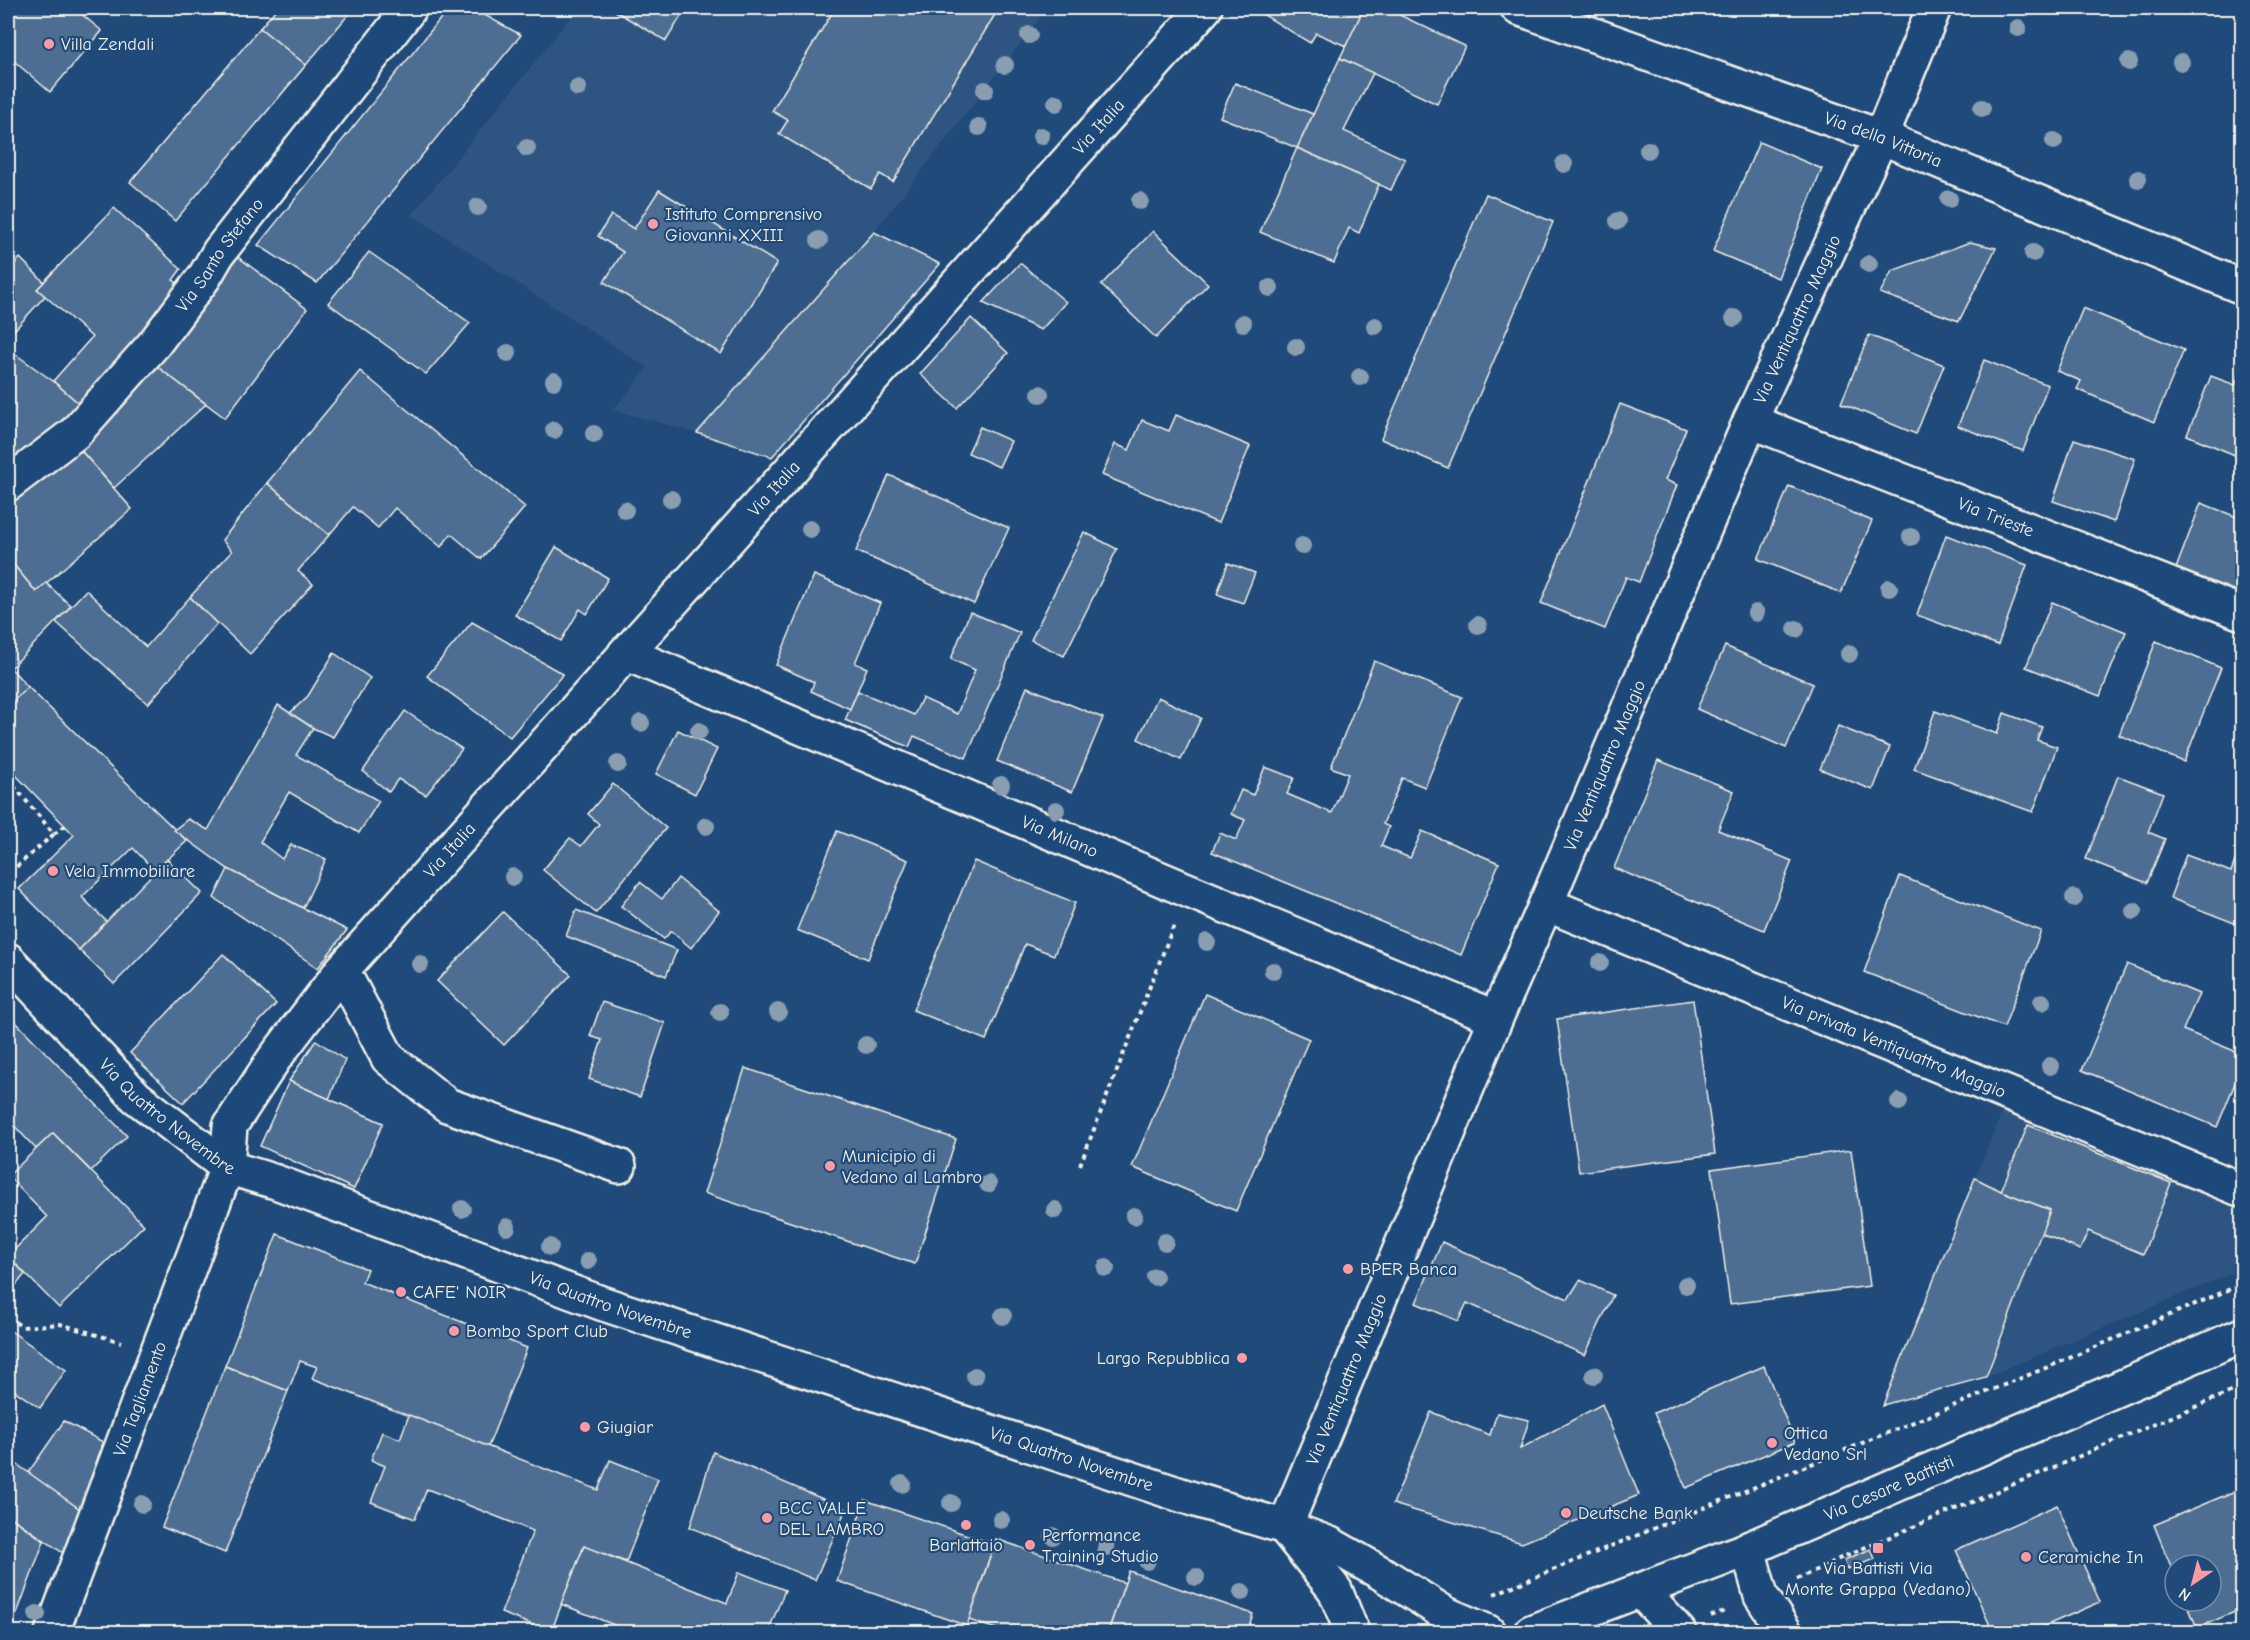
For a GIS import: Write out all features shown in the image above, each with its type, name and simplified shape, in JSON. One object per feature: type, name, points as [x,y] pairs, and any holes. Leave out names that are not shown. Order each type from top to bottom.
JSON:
[{"type":"street","name":"Via Santo Stefano","points":[[8,484],[75,433],[154,344],[205,276],[219,252],[410,8]]},
{"type":"street","name":"Via Italia","points":[[227,1167],[230,1126],[274,1059],[342,970],[1205,8]]},
{"type":"street","name":"Via della Vittoria","points":[[1518,8],[1881,137],[2242,287]]},
{"type":"street","name":"Via Ventiquattro Maggio","points":[[1285,1527],[1496,1018],[1750,421],[1881,137],[1934,8]]},
{"type":"street","name":"Via Trieste","points":[[1750,421],[2242,614]]},
{"type":"street","name":"Via Milano","points":[[625,652],[1496,1018]]},
{"type":"street","name":"Via privata Ventiquattro Maggio","points":[[1546,904],[2242,1190]]},
{"type":"street","name":"Via Quattro Novembre","points":[[8,960],[136,1097],[227,1167],[276,1182],[612,1306],[1196,1500],[1285,1527],[1330,1544],[1446,1614],[1488,1632]]},
{"type":"street","points":[[342,970],[388,1058],[447,1105],[619,1166]]},
{"type":"street","name":"Via Tagliamento","points":[[52,1632],[227,1167]]},
{"type":"street","name":"Via Cesare Battisti","points":[[1531,1632],[1748,1549],[2242,1335]]},
{"type":"street","points":[[1285,1527],[1308,1553],[1335,1590],[1352,1632]]},
{"type":"street","points":[[1748,1549],[1761,1596],[1785,1632]]},
{"type":"street","points":[[1640,1590],[1677,1631]]},
{"type":"path","points":[[8,779],[54,834]]},
{"type":"path","points":[[8,874],[65,825]]},
{"type":"path","points":[[1080,1165],[1187,890]]},
{"type":"path","points":[[1446,1614],[1560,1565],[2065,1360],[2242,1284]]},
{"type":"path","points":[[8,1317],[22,1327],[60,1324],[156,1352]]},
{"type":"path","points":[[1677,1631],[1761,1596],[1845,1556],[2242,1387]]},
{"type":"shaded area","name":"Istituto Comprensivo Giovanni XXIII","points":[[560,8],[1048,8],[874,232],[697,433],[613,410],[648,368],[412,215],[572,16]]},
{"type":"shaded area","points":[[2004,1107],[2242,1204],[2242,1269],[1986,1377],[1883,1405]]},
{"type":"building","name":"Villa Zendali","points":[[8,8],[74,8],[102,31],[50,92],[8,56]]},
{"type":"building","points":[[277,8],[354,8],[306,65],[260,28]]},
{"type":"building","points":[[449,8],[472,8],[521,35],[317,283],[258,245]]},
{"type":"building","points":[[610,8],[686,8],[666,41]]},
{"type":"building","points":[[835,8],[999,8],[893,182],[880,174],[871,189],[779,134],[788,120],[772,111]]},
{"type":"building","points":[[1258,8],[1364,8],[1346,46],[1316,33],[1310,43],[1256,10]]},
{"type":"building","points":[[1364,8],[1385,8],[1465,46],[1437,104],[1340,58]]},
{"type":"building","points":[[260,28],[306,65],[175,221],[130,182]]},
{"type":"building","points":[[1340,58],[1373,73],[1344,131],[1405,159],[1391,190],[1297,148]]},
{"type":"building","points":[[1235,83],[1313,114],[1297,148],[1220,117]]},
{"type":"building","points":[[1759,142],[1822,169],[1778,278],[1713,251]]},
{"type":"building","points":[[1297,148],[1379,184],[1359,233],[1349,228],[1334,263],[1260,232]]},
{"type":"building","points":[[659,190],[777,263],[721,354],[604,282],[623,252],[598,236],[611,215],[634,229]]},
{"type":"building","points":[[1486,194],[1553,222],[1448,468],[1381,439]]},
{"type":"building","points":[[114,208],[181,269],[173,280],[183,287],[83,407],[53,381],[92,337],[37,289]]},
{"type":"building","points":[[1153,231],[1208,284],[1156,338],[1101,285]]},
{"type":"building","points":[[874,232],[940,264],[772,457],[697,433]]},
{"type":"building","points":[[1970,242],[1996,248],[1959,321],[1880,293],[1892,271]]},
{"type":"building","points":[[369,252],[470,323],[426,374],[328,303]]},
{"type":"building","points":[[238,257],[307,309],[225,418],[155,365]]},
{"type":"building","points":[[20,258],[44,282],[37,289],[45,296],[8,337],[8,271]]},
{"type":"building","points":[[1020,263],[1066,302],[1041,330],[983,303]]},
{"type":"building","points":[[2083,308],[2184,350],[2154,422],[2077,389],[2081,381],[2057,371]]},
{"type":"building","points":[[971,318],[1008,353],[957,408],[920,374]]},
{"type":"building","points":[[1869,335],[1944,365],[1916,434],[1841,403]]},
{"type":"building","points":[[8,349],[53,381],[83,407],[18,463],[8,455]]},
{"type":"building","points":[[1984,360],[2048,385],[2023,451],[1958,426]]},
{"type":"building","points":[[155,365],[206,404],[114,488],[76,445]]},
{"type":"building","points":[[2242,367],[2242,458],[2187,435],[2211,376],[2235,385]]},
{"type":"building","points":[[360,371],[525,507],[481,559],[451,534],[441,547],[395,508],[378,528],[353,507],[329,535],[267,483]]},
{"type":"building","points":[[1620,404],[1686,429],[1665,480],[1677,485],[1639,582],[1626,577],[1605,629],[1541,603]]},
{"type":"building","points":[[1176,415],[1250,446],[1218,523],[1102,475],[1115,444],[1129,450],[1142,420],[1169,431]]},
{"type":"building","points":[[980,427],[1011,441],[999,467],[968,453]]},
{"type":"building","points":[[2074,439],[2135,459],[2114,522],[2053,501]]},
{"type":"building","points":[[76,445],[132,509],[36,592],[8,558],[8,504]]},
{"type":"building","points":[[889,475],[1009,528],[974,604],[856,551]]},
{"type":"building","points":[[267,483],[329,535],[298,571],[313,584],[250,654],[190,597],[232,551],[222,540]]},
{"type":"building","points":[[1789,486],[1872,521],[1841,593],[1758,559]]},
{"type":"building","points":[[2201,503],[2242,519],[2242,598],[2175,571]]},
{"type":"building","points":[[1084,532],[1117,549],[1064,656],[1031,640]]},
{"type":"building","points":[[1946,535],[2027,565],[1998,645],[1917,615]]},
{"type":"building","points":[[556,547],[608,578],[587,614],[580,609],[561,641],[515,615]]},
{"type":"building","points":[[8,558],[36,592],[46,583],[71,606],[10,669],[8,665]]},
{"type":"building","points":[[1228,563],[1255,573],[1243,603],[1217,594]]},
{"type":"building","points":[[814,575],[880,603],[855,663],[867,668],[850,709],[811,691],[814,682],[776,665]]},
{"type":"building","points":[[86,590],[146,647],[190,597],[217,624],[148,704],[56,622]]},
{"type":"building","points":[[2052,602],[2126,632],[2100,696],[2026,667]]},
{"type":"building","points":[[970,612],[1020,633],[966,758],[914,736],[909,747],[845,720],[858,691],[914,715],[922,698],[957,714],[975,670],[951,659]]},
{"type":"building","points":[[472,622],[563,674],[510,737],[427,676]]},
{"type":"building","points":[[2156,641],[2221,668],[2184,762],[2119,735]]},
{"type":"building","points":[[1725,646],[1813,684],[1786,748],[1697,709]]},
{"type":"building","points":[[334,653],[370,678],[333,737],[313,728],[290,713],[308,696]]},
{"type":"building","points":[[1374,661],[1462,697],[1425,787],[1402,778],[1383,824],[1389,827],[1381,846],[1410,858],[1422,831],[1499,863],[1461,955],[1212,852],[1220,833],[1236,840],[1245,820],[1231,814],[1241,790],[1253,795],[1265,767],[1294,778],[1287,794],[1332,813],[1348,774],[1331,767]]},
{"type":"building","points":[[8,665],[28,687],[8,706]]},
{"type":"building","points":[[28,687],[187,841],[155,871],[133,848],[82,897],[107,922],[79,950],[19,889],[74,835],[8,767],[8,706]]},
{"type":"building","points":[[1027,687],[1103,718],[1072,792],[997,761]]},
{"type":"building","points":[[1158,697],[1201,718],[1181,760],[1138,739]]},
{"type":"building","points":[[278,705],[313,728],[296,755],[379,801],[359,833],[289,792],[260,842],[282,859],[291,845],[326,859],[303,908],[228,869],[174,830],[188,819],[208,830]]},
{"type":"building","points":[[405,711],[462,749],[426,795],[398,779],[389,792],[363,771]]},
{"type":"building","points":[[1935,711],[1997,734],[2004,713],[2042,727],[2037,740],[2057,747],[2033,812],[1914,769]]},
{"type":"building","points":[[1838,726],[1890,747],[1873,790],[1820,769]]},
{"type":"building","points":[[678,730],[717,749],[695,794],[656,774]]},
{"type":"building","points":[[1658,760],[1734,791],[1718,830],[1792,861],[1764,930],[1614,868]]},
{"type":"building","points":[[2118,776],[2163,793],[2148,832],[2165,839],[2147,883],[2086,859]]},
{"type":"building","points":[[613,784],[666,828],[596,913],[543,870],[570,838],[581,846],[599,824],[588,814]]},
{"type":"building","points":[[837,831],[908,860],[868,959],[797,930]]},
{"type":"building","points":[[2242,841],[2242,926],[2170,898],[2186,855],[2231,872]]},
{"type":"building","points":[[167,859],[202,893],[114,984],[79,950]]},
{"type":"building","points":[[974,861],[1075,903],[1054,955],[1025,944],[986,1040],[913,1010]]},
{"type":"building","points":[[228,869],[347,930],[318,968],[214,898]]},
{"type":"building","points":[[1900,876],[2041,931],[2004,1027],[1864,972]]},
{"type":"building","points":[[678,878],[719,911],[691,948],[671,931],[664,939],[621,906],[640,882],[662,899]]},
{"type":"building","points":[[576,910],[677,950],[666,976],[566,936]]},
{"type":"building","points":[[503,912],[571,975],[504,1045],[437,981]]},
{"type":"building","points":[[223,954],[276,1004],[183,1103],[130,1053]]},
{"type":"building","points":[[2127,964],[2199,994],[2183,1030],[2242,1054],[2242,1066],[2217,1127],[2082,1070]]},
{"type":"building","points":[[1205,994],[1309,1039],[1236,1211],[1132,1167]]},
{"type":"building","points":[[1693,1000],[1715,1154],[1579,1172],[1557,1019]]},
{"type":"building","points":[[602,1002],[665,1023],[640,1097],[589,1079],[602,1040],[590,1036]]},
{"type":"building","points":[[8,1014],[127,1136],[91,1171],[53,1133],[36,1149],[8,1119]]},
{"type":"building","points":[[316,1040],[345,1060],[329,1099],[289,1081]]},
{"type":"building","name":"Municipio di Vedano al Lambro","points":[[745,1068],[956,1139],[915,1264],[704,1193]]},
{"type":"building","points":[[289,1081],[383,1123],[354,1189],[260,1146]]},
{"type":"building","points":[[2028,1125],[2171,1183],[2143,1254],[2088,1231],[2080,1250],[2041,1233],[2050,1210],[2001,1191]]},
{"type":"building","points":[[53,1133],[144,1225],[59,1308],[8,1256],[47,1217],[8,1176]]},
{"type":"building","points":[[1851,1150],[1870,1286],[1730,1304],[1712,1169]]},
{"type":"building","points":[[1975,1178],[2050,1210],[1986,1377],[1883,1405]]},
{"type":"building","points":[[277,1234],[367,1269],[362,1282],[527,1348],[488,1447],[312,1378],[317,1367],[300,1361],[288,1391],[225,1366]]},
{"type":"building","points":[[1442,1242],[1568,1299],[1580,1280],[1613,1295],[1585,1355],[1467,1303],[1458,1321],[1416,1303]]},
{"type":"building","points":[[8,1256],[25,1274],[8,1295]]},
{"type":"building","points":[[8,1329],[66,1370],[40,1408],[8,1386]]},
{"type":"building","points":[[225,1366],[288,1391],[225,1553],[162,1527]]},
{"type":"building","points":[[1764,1366],[1795,1442],[1686,1488],[1654,1413]]},
{"type":"building","points":[[1602,1404],[1639,1495],[1522,1543],[1393,1504],[1431,1412],[1490,1435],[1497,1413],[1529,1420],[1520,1449]]},
{"type":"building","points":[[409,1415],[598,1490],[610,1460],[658,1479],[626,1562],[584,1546],[551,1632],[501,1613],[533,1531],[427,1489],[415,1519],[371,1502],[385,1466],[371,1460],[382,1432],[400,1439]]},
{"type":"building","points":[[64,1421],[103,1442],[81,1510],[28,1473]]},
{"type":"building","name":"BCC VALLE DEL LAMBRO","points":[[713,1452],[846,1509],[815,1580],[690,1527]]},
{"type":"building","points":[[8,1458],[81,1510],[66,1555],[8,1515]]},
{"type":"building","points":[[2240,1489],[2242,1494],[2242,1609],[2197,1628],[2191,1613],[2223,1613],[2223,1553],[2166,1553],[2154,1525]]},
{"type":"building","points":[[865,1500],[994,1544],[967,1626],[837,1581]]},
{"type":"building","points":[[2057,1505],[2100,1602],[2031,1632],[1993,1632],[1956,1550]]},
{"type":"building","points":[[8,1515],[44,1541],[10,1632],[8,1632]]},
{"type":"building","points":[[996,1539],[1125,1583],[1108,1632],[1005,1632],[969,1620]]},
{"type":"building","points":[[584,1546],[727,1603],[739,1572],[785,1590],[768,1632],[632,1632],[561,1604]]},
{"type":"building","points":[[1871,1549],[1875,1559],[1848,1569],[1844,1560]]},
{"type":"building","points":[[1129,1571],[1253,1614],[1247,1632],[1108,1632]]},
{"type":"place","name":"Villa Zendali","points":[[49,44]]},
{"type":"place","name":"Istituto Comprensivo Giovanni XXIII","points":[[653,224]]},
{"type":"place","name":"Vela Immobiliare","points":[[53,871]]},
{"type":"place","name":"Municipio di Vedano al Lambro","points":[[830,1166]]},
{"type":"place","name":"BPER Banca","points":[[1348,1269]]},
{"type":"place","name":"CAFE' NOIR","points":[[401,1292]]},
{"type":"place","name":"Bombo Sport Club","points":[[454,1331]]},
{"type":"place","name":"Largo Repubblica","points":[[1242,1358]]},
{"type":"place","name":"Giugiar","points":[[585,1427]]},
{"type":"place","name":"Ottica Vedano Srl","points":[[1772,1443]]},
{"type":"place","name":"Deutsche Bank","points":[[1566,1513]]},
{"type":"place","name":"BCC VALLE DEL LAMBRO","points":[[767,1518]]},
{"type":"place","name":"Barlattaio","points":[[966,1525]]},
{"type":"place","name":"Performance Training Studio","points":[[1030,1545]]},
{"type":"place","name":"Via Battisti Via Monte Grappa (Vedano)","points":[[1878,1548]]},
{"type":"place","name":"Ceramiche In","points":[[2026,1557]]}]
